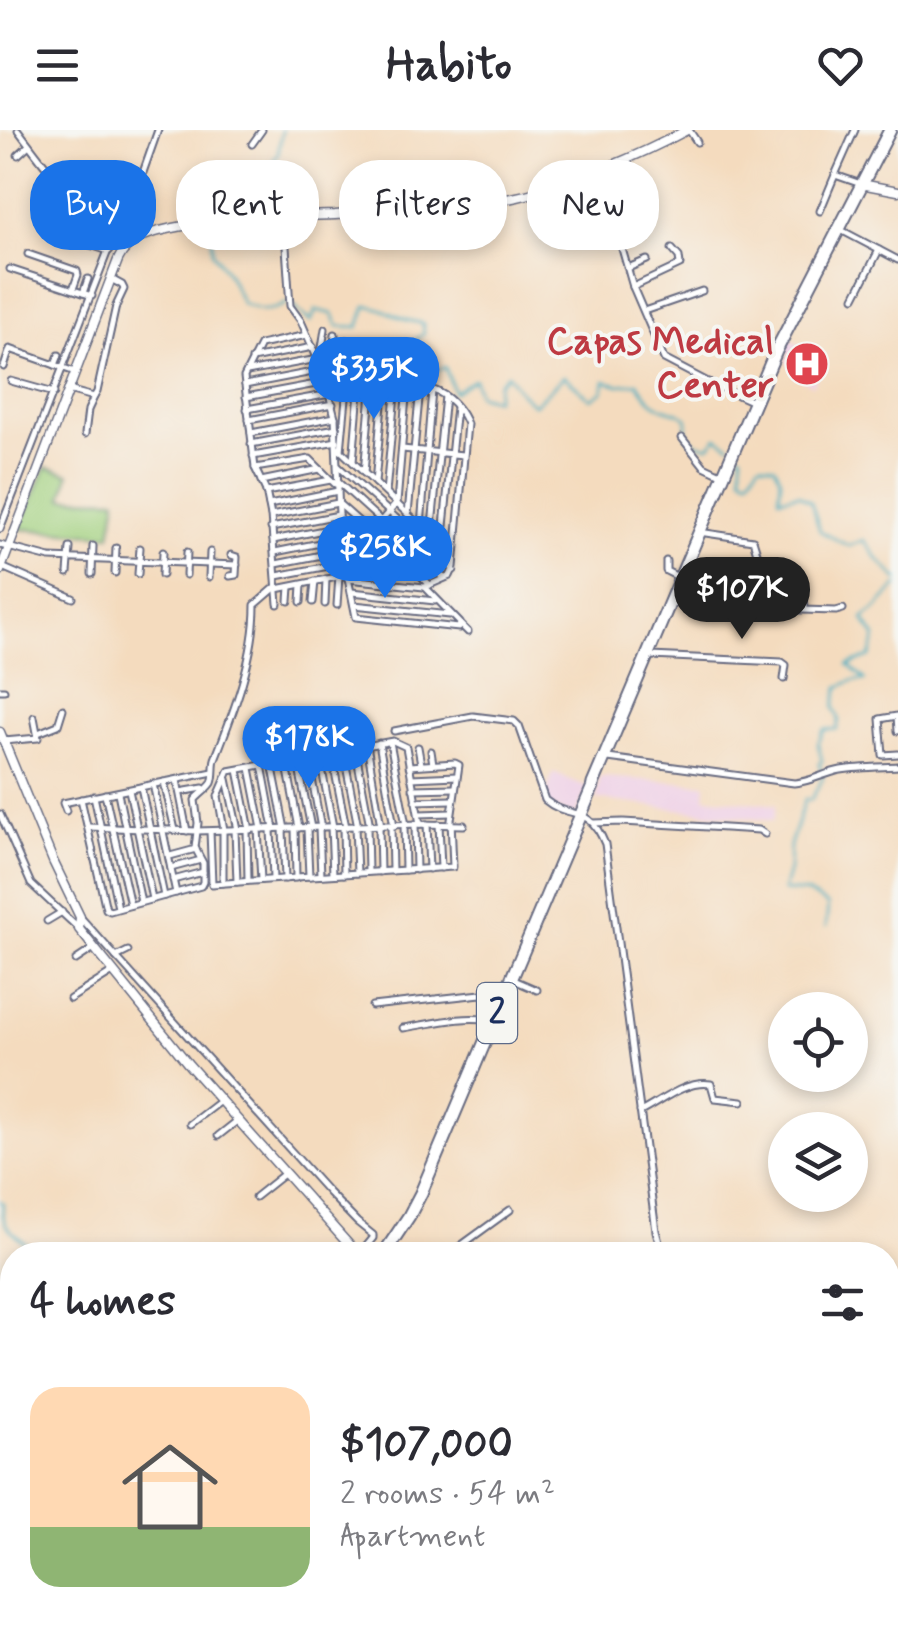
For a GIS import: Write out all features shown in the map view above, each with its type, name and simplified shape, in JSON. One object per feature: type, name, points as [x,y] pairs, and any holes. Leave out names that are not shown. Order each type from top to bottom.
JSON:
[{"type":"highway","name":"2","points":[[396,1242],[421,1193],[782,338],[890,130]]},
{"type":"highway","points":[[638,679],[664,626],[668,608]]},
{"type":"street","points":[[18,130],[42,160]]},
{"type":"street","points":[[147,160],[158,130]]},
{"type":"street","points":[[252,144],[262,130]]},
{"type":"street","points":[[820,211],[854,130]]},
{"type":"street","points":[[622,160],[685,131],[696,142]]},
{"type":"street","points":[[18,155],[30,145]]},
{"type":"street","points":[[835,175],[898,191]]},
{"type":"street","points":[[319,215],[478,204],[527,194]]},
{"type":"street","points":[[838,228],[895,259],[898,247]]},
{"type":"street","points":[[633,286],[680,265],[672,248]]},
{"type":"street","points":[[0,529],[92,296],[109,251],[106,250]]},
{"type":"street","points":[[73,598],[1,569],[4,546],[38,474],[124,250]]},
{"type":"street","points":[[286,250],[290,306],[323,368],[335,417],[339,446],[336,484],[345,564],[337,605]]},
{"type":"street","points":[[623,250],[633,286],[664,359],[754,402]]},
{"type":"street","points":[[855,296],[879,250]]},
{"type":"street","points":[[28,254],[77,272],[73,289]]},
{"type":"street","points":[[628,268],[647,260]]},
{"type":"street","points":[[10,269],[92,296]]},
{"type":"street","points":[[82,293],[88,279]]},
{"type":"street","points":[[84,434],[124,288],[111,279]]},
{"type":"street","points":[[643,312],[702,291]]},
{"type":"street","points":[[323,368],[325,329]]},
{"type":"street","points":[[323,368],[335,334]]},
{"type":"street","points":[[278,604],[271,516],[255,468],[244,377],[257,347],[308,336]]},
{"type":"street","points":[[347,340],[375,381],[375,483]]},
{"type":"street","points":[[358,344],[402,450],[396,503],[371,532]]},
{"type":"street","points":[[252,359],[313,347]]},
{"type":"street","points":[[370,347],[386,493]]},
{"type":"street","points":[[4,367],[10,349],[75,372]]},
{"type":"street","points":[[352,462],[382,352]]},
{"type":"street","points":[[55,365],[60,355]]},
{"type":"street","points":[[339,446],[393,356]]},
{"type":"street","points":[[364,472],[375,381],[404,360]]},
{"type":"street","points":[[244,385],[323,368]]},
{"type":"street","points":[[182,804],[195,801],[212,783],[214,762],[246,668],[255,604],[277,588],[326,579],[345,577],[428,586],[454,570],[467,424],[456,407],[432,390],[323,368],[246,372]]},
{"type":"street","points":[[11,381],[54,393]]},
{"type":"street","points":[[246,397],[326,382]]},
{"type":"street","points":[[408,514],[420,387]]},
{"type":"street","points":[[68,390],[94,396]]},
{"type":"street","points":[[421,526],[432,390]]},
{"type":"street","points":[[247,409],[330,394]]},
{"type":"street","points":[[431,536],[444,396]]},
{"type":"street","points":[[249,420],[333,404]]},
{"type":"street","points":[[442,546],[456,407]]},
{"type":"street","points":[[251,433],[335,417]]},
{"type":"street","points":[[252,444],[336,428]]},
{"type":"street","points":[[682,438],[702,464],[724,475]]},
{"type":"street","points":[[253,456],[339,446]]},
{"type":"street","points":[[339,446],[454,558]]},
{"type":"street","points":[[402,450],[464,455]]},
{"type":"street","points":[[255,468],[310,458],[444,578]]},
{"type":"street","points":[[338,466],[454,570]]},
{"type":"street","points":[[24,468],[38,474]]},
{"type":"street","points":[[260,480],[320,470]]},
{"type":"street","points":[[266,492],[336,484]]},
{"type":"street","points":[[269,504],[336,484]]},
{"type":"street","points":[[271,516],[338,503]]},
{"type":"street","points":[[338,503],[415,570],[438,602],[468,632]]},
{"type":"street","points":[[272,528],[339,517]]},
{"type":"street","points":[[339,517],[382,557]]},
{"type":"street","points":[[273,540],[339,528]]},
{"type":"street","points":[[700,532],[753,540],[758,556]]},
{"type":"street","points":[[275,552],[340,539]]},
{"type":"street","points":[[4,546],[43,558],[237,566]]},
{"type":"street","points":[[92,574],[93,546]]},
{"type":"street","points":[[68,573],[70,548]]},
{"type":"street","points":[[115,573],[116,548]]},
{"type":"street","points":[[138,574],[140,548]]},
{"type":"street","points":[[162,575],[163,552]]},
{"type":"street","points":[[186,576],[187,552]]},
{"type":"street","points":[[209,577],[210,552]]},
{"type":"street","points":[[276,564],[342,552],[398,556]]},
{"type":"street","points":[[230,576],[236,576],[237,566],[237,556],[231,555]]},
{"type":"street","points":[[666,560],[666,572],[680,578]]},
{"type":"street","points":[[277,576],[345,564],[415,570]]},
{"type":"street","points":[[345,577],[357,620],[456,628],[460,625]]},
{"type":"street","points":[[325,604],[326,579]]},
{"type":"street","points":[[313,602],[315,582]]},
{"type":"street","points":[[790,583],[793,609]]},
{"type":"street","points":[[804,583],[804,610]]},
{"type":"street","points":[[301,602],[302,584]]},
{"type":"street","points":[[289,601],[290,587]]},
{"type":"street","points":[[351,592],[438,602]]},
{"type":"street","points":[[354,605],[452,615]]},
{"type":"street","points":[[668,608],[836,612],[843,608]]},
{"type":"street","points":[[651,656],[782,662],[786,665],[784,679]]},
{"type":"street","points":[[38,732],[58,725],[62,709]]},
{"type":"street","points":[[394,731],[472,716],[514,721],[545,800],[554,807],[581,813],[593,823],[605,844],[659,1242]]},
{"type":"street","points":[[898,731],[897,716],[880,719],[883,755],[898,754]]},
{"type":"street","points":[[34,718],[36,739],[2,736],[80,917],[330,1194],[373,1235],[370,1242]]},
{"type":"street","points":[[390,742],[405,825],[404,870]]},
{"type":"street","points":[[224,884],[224,830],[218,796],[229,772],[390,742],[406,747],[429,869]]},
{"type":"street","points":[[379,743],[393,826],[392,871]]},
{"type":"street","points":[[367,745],[380,826],[380,872]]},
{"type":"street","points":[[418,747],[421,764]]},
{"type":"street","points":[[354,748],[369,826],[368,872]]},
{"type":"street","points":[[343,750],[356,827],[357,873]]},
{"type":"street","points":[[431,751],[433,764]]},
{"type":"street","points":[[331,752],[344,827],[344,874]]},
{"type":"street","points":[[320,754],[332,827],[333,874]]},
{"type":"street","points":[[308,756],[309,876]]},
{"type":"street","points":[[297,758],[320,875]]},
{"type":"street","points":[[604,758],[794,783],[841,770],[898,766]]},
{"type":"street","points":[[286,760],[309,828],[296,876]]},
{"type":"street","points":[[272,763],[284,829],[285,878]]},
{"type":"street","points":[[210,831],[212,886],[296,876],[453,868],[451,813],[458,764],[409,766]]},
{"type":"street","points":[[262,765],[273,829],[272,879]]},
{"type":"street","points":[[250,768],[260,829],[261,880]]},
{"type":"street","points":[[238,770],[248,830],[248,881]]},
{"type":"street","points":[[66,811],[63,803],[213,772]]},
{"type":"street","points":[[227,776],[236,830],[237,882]]},
{"type":"street","points":[[411,778],[457,776]]},
{"type":"street","points":[[176,780],[187,830]]},
{"type":"street","points":[[164,782],[174,830]]},
{"type":"street","points":[[153,784],[176,893]]},
{"type":"street","points":[[141,787],[164,896]]},
{"type":"street","points":[[179,792],[206,787]]},
{"type":"street","points":[[413,789],[455,788]]},
{"type":"street","points":[[129,789],[152,899]]},
{"type":"street","points":[[117,792],[141,902]]},
{"type":"street","points":[[106,794],[130,905]]},
{"type":"street","points":[[94,796],[118,908]]},
{"type":"street","points":[[81,799],[106,909],[202,886],[195,801]]},
{"type":"street","points":[[416,800],[453,800]]},
{"type":"street","points":[[418,814],[451,813]]},
{"type":"street","points":[[0,814],[29,881],[79,929],[237,1121],[347,1242]]},
{"type":"street","points":[[593,823],[759,830],[765,834]]},
{"type":"street","points":[[416,870],[421,824]]},
{"type":"street","points":[[439,824],[441,868]]},
{"type":"street","points":[[87,827],[210,831],[464,825]]},
{"type":"street","points":[[168,856],[196,848]]},
{"type":"street","points":[[171,868],[201,860]]},
{"type":"street","points":[[173,880],[203,872]]},
{"type":"street","points":[[47,922],[62,912]]},
{"type":"street","points":[[79,929],[80,917]]},
{"type":"street","points":[[76,960],[94,948]]},
{"type":"street","points":[[116,957],[128,950]]},
{"type":"street","points":[[70,999],[113,972]]},
{"type":"street","points":[[125,985],[135,978]]},
{"type":"street","points":[[511,979],[537,990]]},
{"type":"street","points":[[372,1006],[482,994],[500,1004]]},
{"type":"street","points":[[403,1028],[449,1020],[494,1020]]},
{"type":"street","points":[[640,1112],[696,1083],[710,1083],[715,1098],[742,1102]]},
{"type":"street","points":[[190,1124],[220,1101]]},
{"type":"street","points":[[218,1136],[237,1121]]},
{"type":"street","points":[[256,1196],[284,1174]]},
{"type":"street","points":[[466,1242],[510,1210]]},
{"type":"shaded area","name":"Capas Medical Center","points":[[787,338],[826,360],[812,385],[792,374],[796,367],[785,361],[790,353],[782,348]]},
{"type":"shaded area","points":[[553,773],[588,787],[576,816],[543,804]]},
{"type":"shaded area","points":[[600,777],[706,784],[705,797],[776,805],[773,821],[596,799]]},
{"type":"green space","points":[[46,467],[69,474],[63,498],[117,499],[111,535],[19,529]]},
{"type":"waterway","points":[[274,160],[282,130]]},
{"type":"waterway","points":[[213,250],[242,303],[265,310],[287,303]]},
{"type":"waterway","points":[[293,307],[311,322],[316,310],[333,314],[338,326],[359,327],[366,306],[423,324],[424,334],[417,338],[414,376],[420,380],[445,367],[454,392],[474,379],[478,395],[495,399],[498,383],[507,374],[534,405],[564,376],[591,399],[603,391],[605,381],[619,385],[638,383],[655,403],[687,418],[687,436],[698,444],[709,446],[717,437],[730,445]]},
{"type":"waterway","points":[[740,453],[742,476],[749,479],[760,463],[775,466],[781,479],[779,498],[798,494],[811,502],[820,531],[849,546],[864,540],[898,580]]},
{"type":"waterway","points":[[826,927],[828,905],[807,893],[783,891],[790,845],[805,799],[811,800],[823,778],[818,744],[824,730],[837,729],[839,719],[834,707],[839,687],[866,680],[848,665],[870,657],[876,637],[863,619],[898,585]]},
{"type":"waterway","points":[[0,1201],[6,1225],[23,1242]]},
{"type":"place","name":"Capas Medical Center","points":[[807,364]]}]
